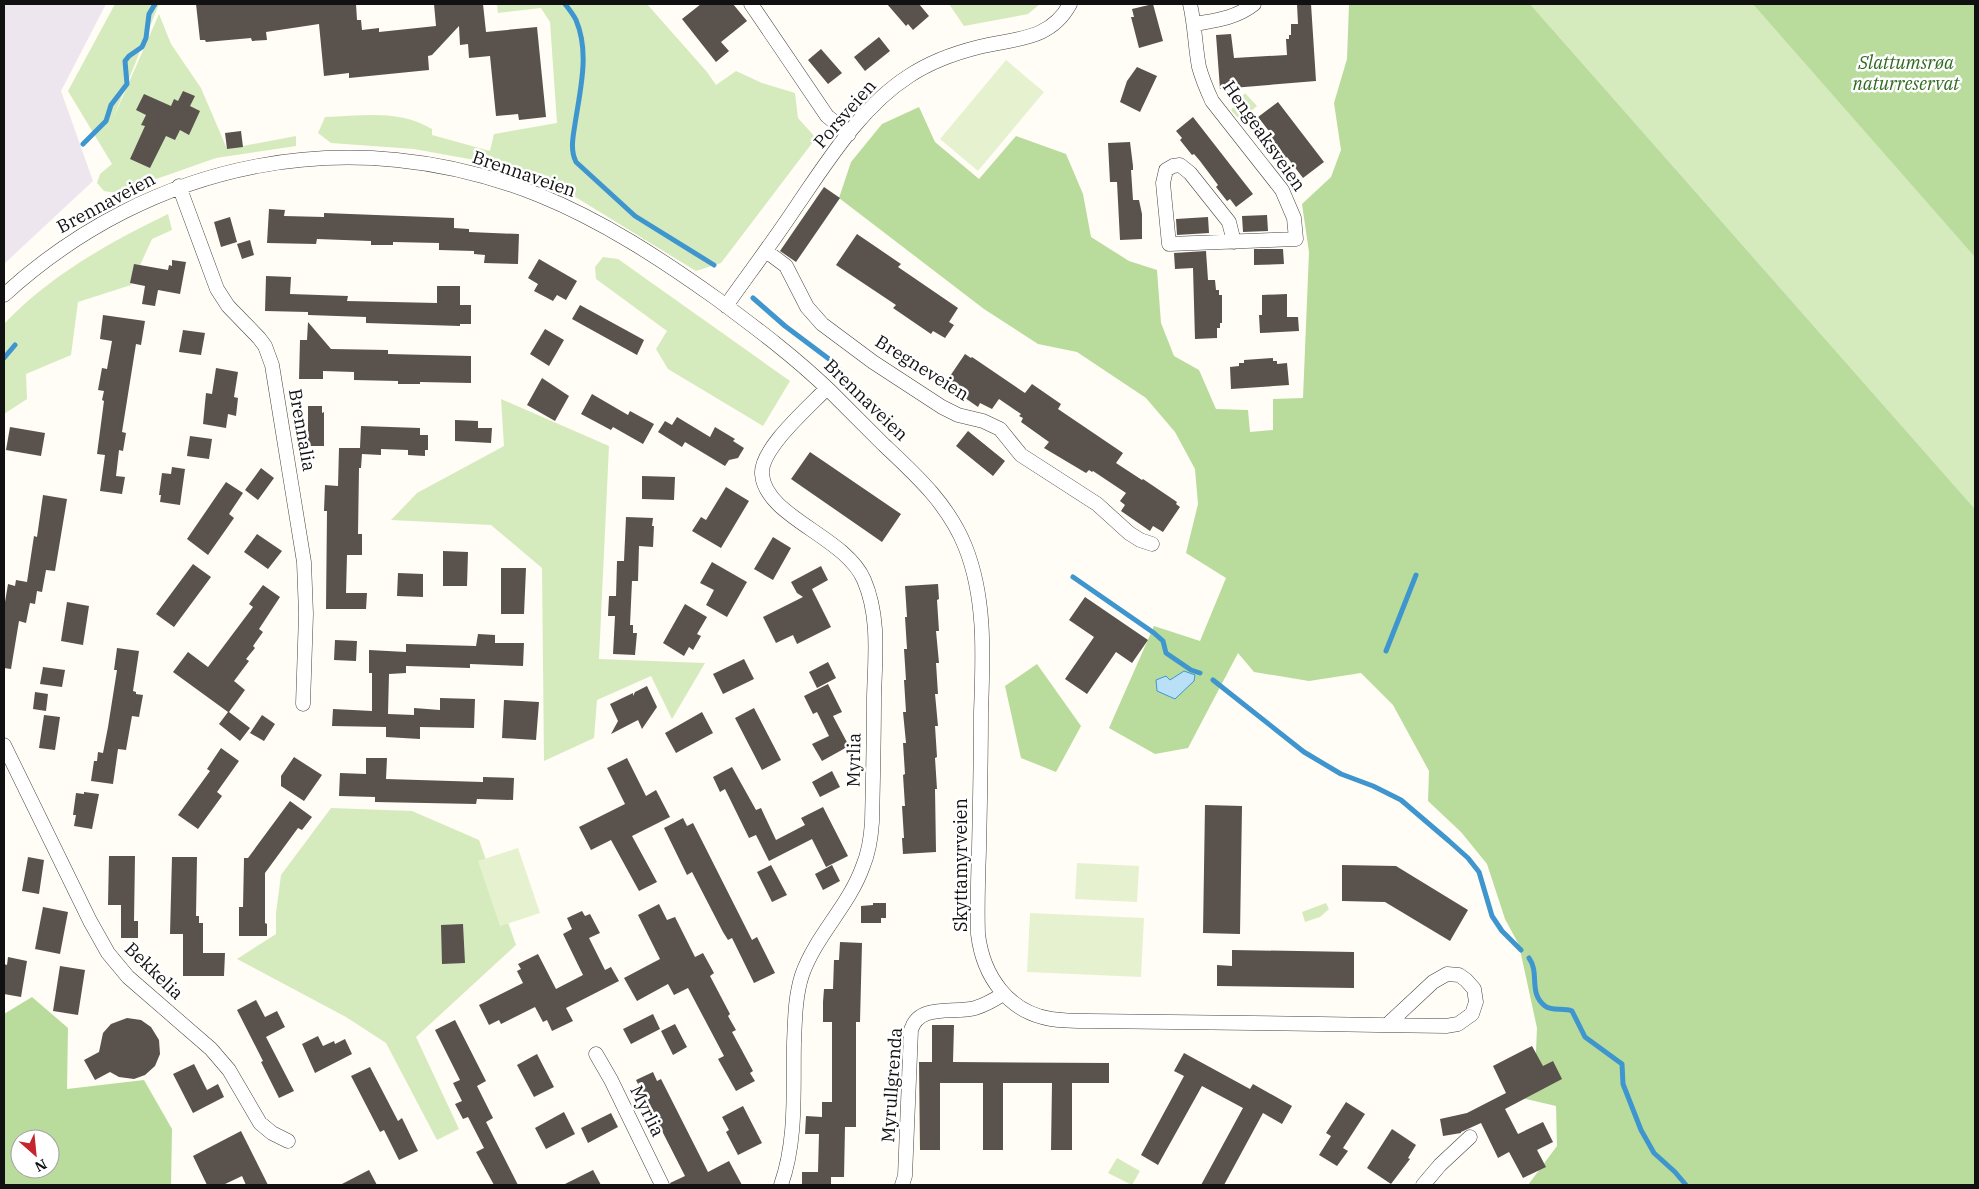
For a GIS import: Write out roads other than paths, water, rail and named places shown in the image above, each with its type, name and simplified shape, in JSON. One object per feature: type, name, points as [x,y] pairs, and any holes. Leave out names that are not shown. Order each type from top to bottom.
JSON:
[{"type":"street","points":[[751,4],[828,116],[849,134]]},
{"type":"street","name":"Porsveien","points":[[726,306],[849,134],[876,103],[910,75],[924,67],[966,51],[1041,33],[1060,18],[1070,4]]},
{"type":"street","name":"Hengeaksveien","points":[[1190,4],[1195,24],[1199,68],[1212,100],[1282,190],[1294,218],[1296,239],[1234,242],[1169,244],[1163,183],[1166,170],[1173,166],[1180,166],[1190,173],[1229,222],[1234,242]]},
{"type":"street","points":[[1195,24],[1233,16],[1254,4]]},
{"type":"street","name":"Brennaveien","points":[[4,295],[43,262],[85,232],[126,210],[179,186],[236,170],[294,160],[358,158],[438,166],[513,186],[584,215],[629,240],[726,306],[786,352],[827,388],[916,475],[934,495],[954,523]]},
{"type":"street","name":"Brennalia","points":[[179,186],[217,289],[228,306],[262,342],[272,365],[304,562],[306,604],[303,704]]},
{"type":"street","name":"Bregneveien","points":[[766,251],[790,271],[807,307],[822,324],[873,362],[942,407],[958,415],[983,421],[1000,428],[1022,455],[1097,504],[1129,533],[1140,540],[1152,544]]},
{"type":"street","name":"Myrlia","points":[[781,1185],[790,1148],[795,1015],[801,978],[813,949],[863,868],[869,848],[872,822],[875,632],[871,599],[864,579],[854,563],[829,541],[775,502],[767,492],[762,476],[762,464],[771,447],[827,388]]},
{"type":"street","name":"Skyttamyrveien","points":[[954,523],[964,543],[972,566],[981,616],[982,674],[978,934],[981,953],[987,969],[1003,994],[1012,1002],[1031,1013],[1041,1017],[1062,1020],[1446,1026],[1458,1024],[1466,1020],[1475,1009],[1474,989],[1459,975],[1447,974],[1433,982],[1387,1025]]},
{"type":"street","name":"Bekkelia","points":[[4,746],[90,921],[113,959],[128,977],[211,1049],[229,1070],[260,1123],[272,1133],[288,1141]]},
{"type":"street","name":"Myrullgrenda","points":[[902,1185],[905,1176],[911,1030],[913,1024],[917,1019],[928,1013],[976,1008],[1003,994]]},
{"type":"street","name":"Myrlia","points":[[596,1054],[611,1080],[662,1185]]},
{"type":"street","points":[[1423,1185],[1440,1165],[1470,1137]]},
{"type":"water","points":[[1184,671],[1195,675],[1194,681],[1175,699],[1157,691],[1156,680],[1166,676],[1170,680]]},
{"type":"waterway","points":[[83,144],[106,121],[111,105],[127,84],[125,61],[142,47],[146,38],[149,14],[155,4]]},
{"type":"waterway","points":[[565,4],[576,20],[580,33],[583,58],[583,72],[572,143],[576,162],[635,216],[714,265]]},
{"type":"waterway","points":[[753,298],[785,326],[833,362],[839,370],[841,380]]},
{"type":"waterway","points":[[4,358],[15,345]]},
{"type":"waterway","points":[[1386,651],[1416,575]]},
{"type":"waterway","points":[[1073,577],[1154,633],[1163,641],[1166,653],[1191,670],[1200,673]]},
{"type":"waterway","points":[[1213,680],[1304,752],[1341,774],[1373,786],[1401,800],[1449,841],[1468,858],[1479,872],[1492,916],[1502,931],[1521,950]]},
{"type":"waterway","points":[[1529,958],[1534,970],[1535,989],[1540,1001],[1548,1008],[1572,1011],[1585,1037],[1622,1064],[1623,1084],[1641,1130],[1654,1153],[1686,1185]]},
{"type":"park label","name":"Slattumsrøa naturreservat","points":[[1906,73]]}]
